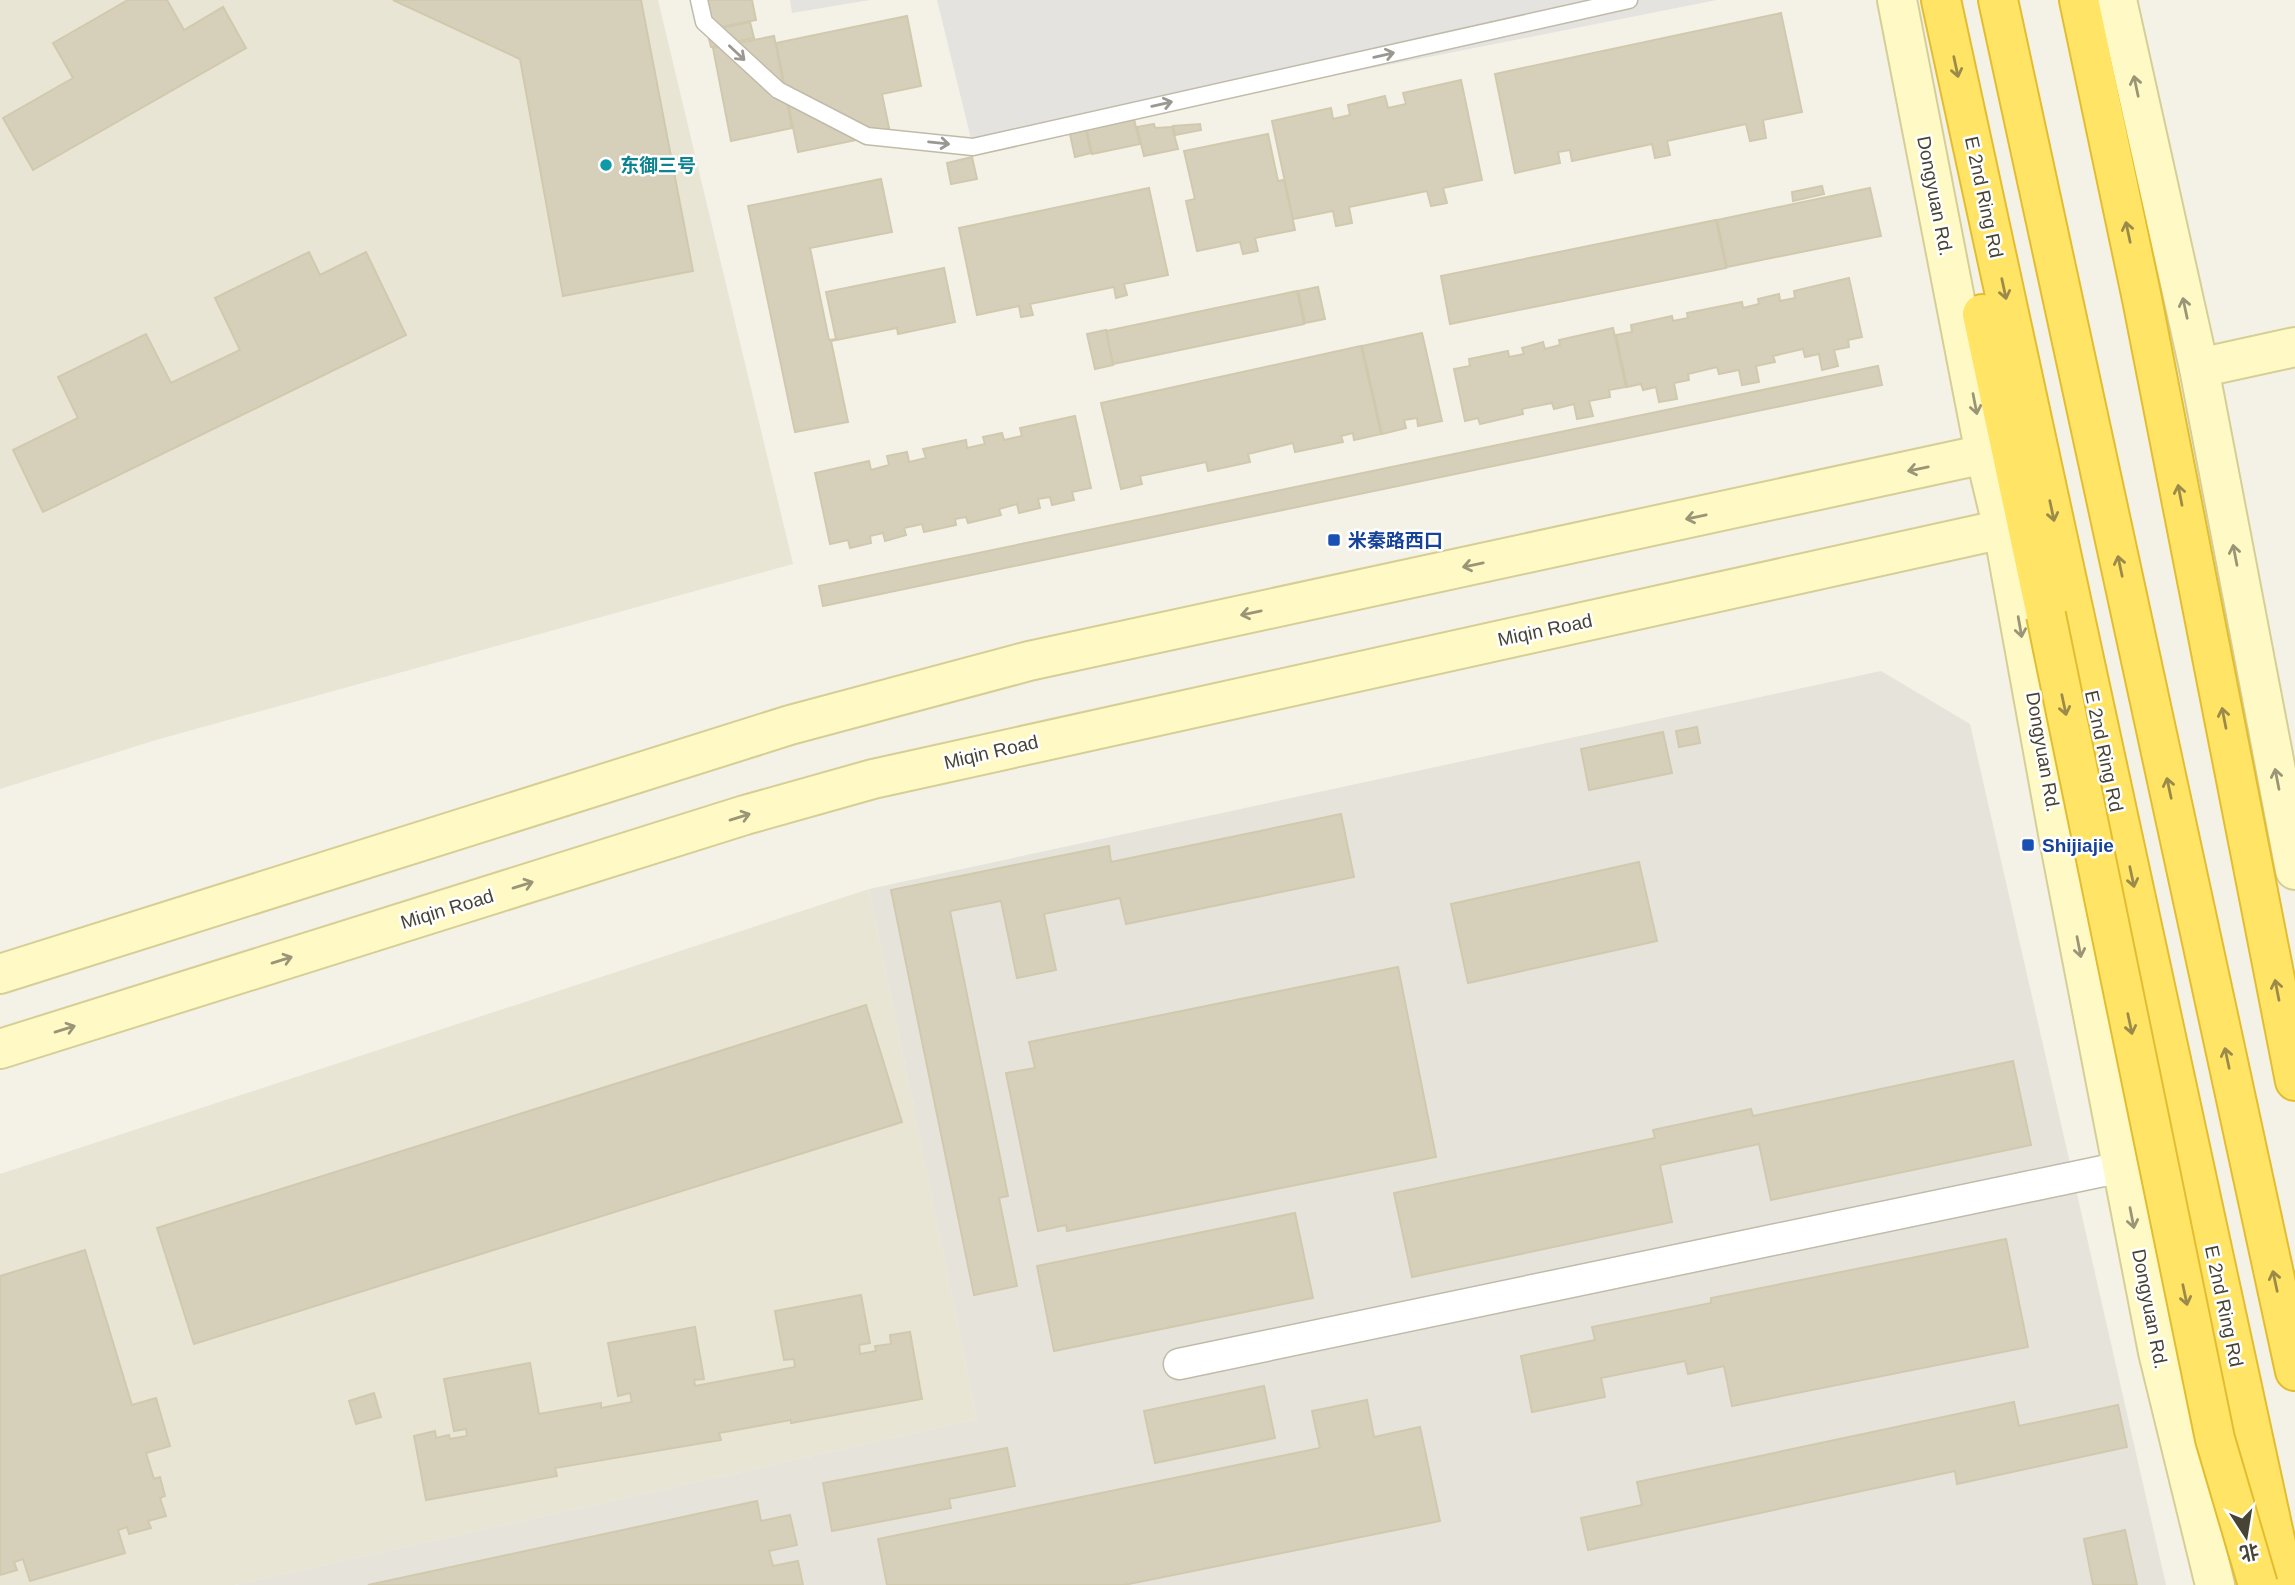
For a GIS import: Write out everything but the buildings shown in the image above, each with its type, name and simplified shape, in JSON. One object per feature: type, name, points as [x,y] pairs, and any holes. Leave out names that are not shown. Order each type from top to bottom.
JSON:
[{"type":"highway","points":[[1916,0],[2046,615],[2215,1439],[2258,1585]]},
{"type":"highway","name":"E 2nd Ring Rd","points":[[1941,0],[2285,1585]]},
{"type":"highway","points":[[1998,0],[2295,1371]]},
{"type":"highway","points":[[2078,0],[2142,299],[2295,1081]]},
{"type":"street","name":"Dongyuan Rd.","points":[[1896,0],[1985,454],[2003,530],[2059,839],[2158,1352],[2215,1585]]},
{"type":"street","points":[[2117,0],[2199,368],[2295,870]]},
{"type":"street","points":[[2199,368],[2295,347]]},
{"type":"street","points":[[0,974],[790,725],[1029,661],[1985,454]]},
{"type":"street","name":"Miqin Road","points":[[0,1049],[732,819],[873,779],[2003,530]]},
{"type":"street","points":[[1179,1364],[2122,1167]]},
{"type":"lane","points":[[699,0],[704,22],[778,90],[867,136],[973,147],[1629,0]]},
{"type":"shaded area","points":[[0,0],[658,0],[793,564],[156,740],[0,789]]},
{"type":"shaded area","points":[[790,0],[870,0],[792,13]]},
{"type":"shaded area","points":[[937,0],[1717,0],[973,147]]},
{"type":"shaded area","points":[[1881,671],[1970,724],[2166,1585],[235,1585],[977,1419],[869,889]]},
{"type":"shaded area","points":[[869,889],[977,1419],[235,1585],[0,1585],[0,1174]]},
{"type":"place","name":"东御三号","points":[[606,165]]},
{"type":"place","name":"米秦路西口","points":[[1334,540]]},
{"type":"place","name":"Shijiajie","points":[[2028,845]]}]
